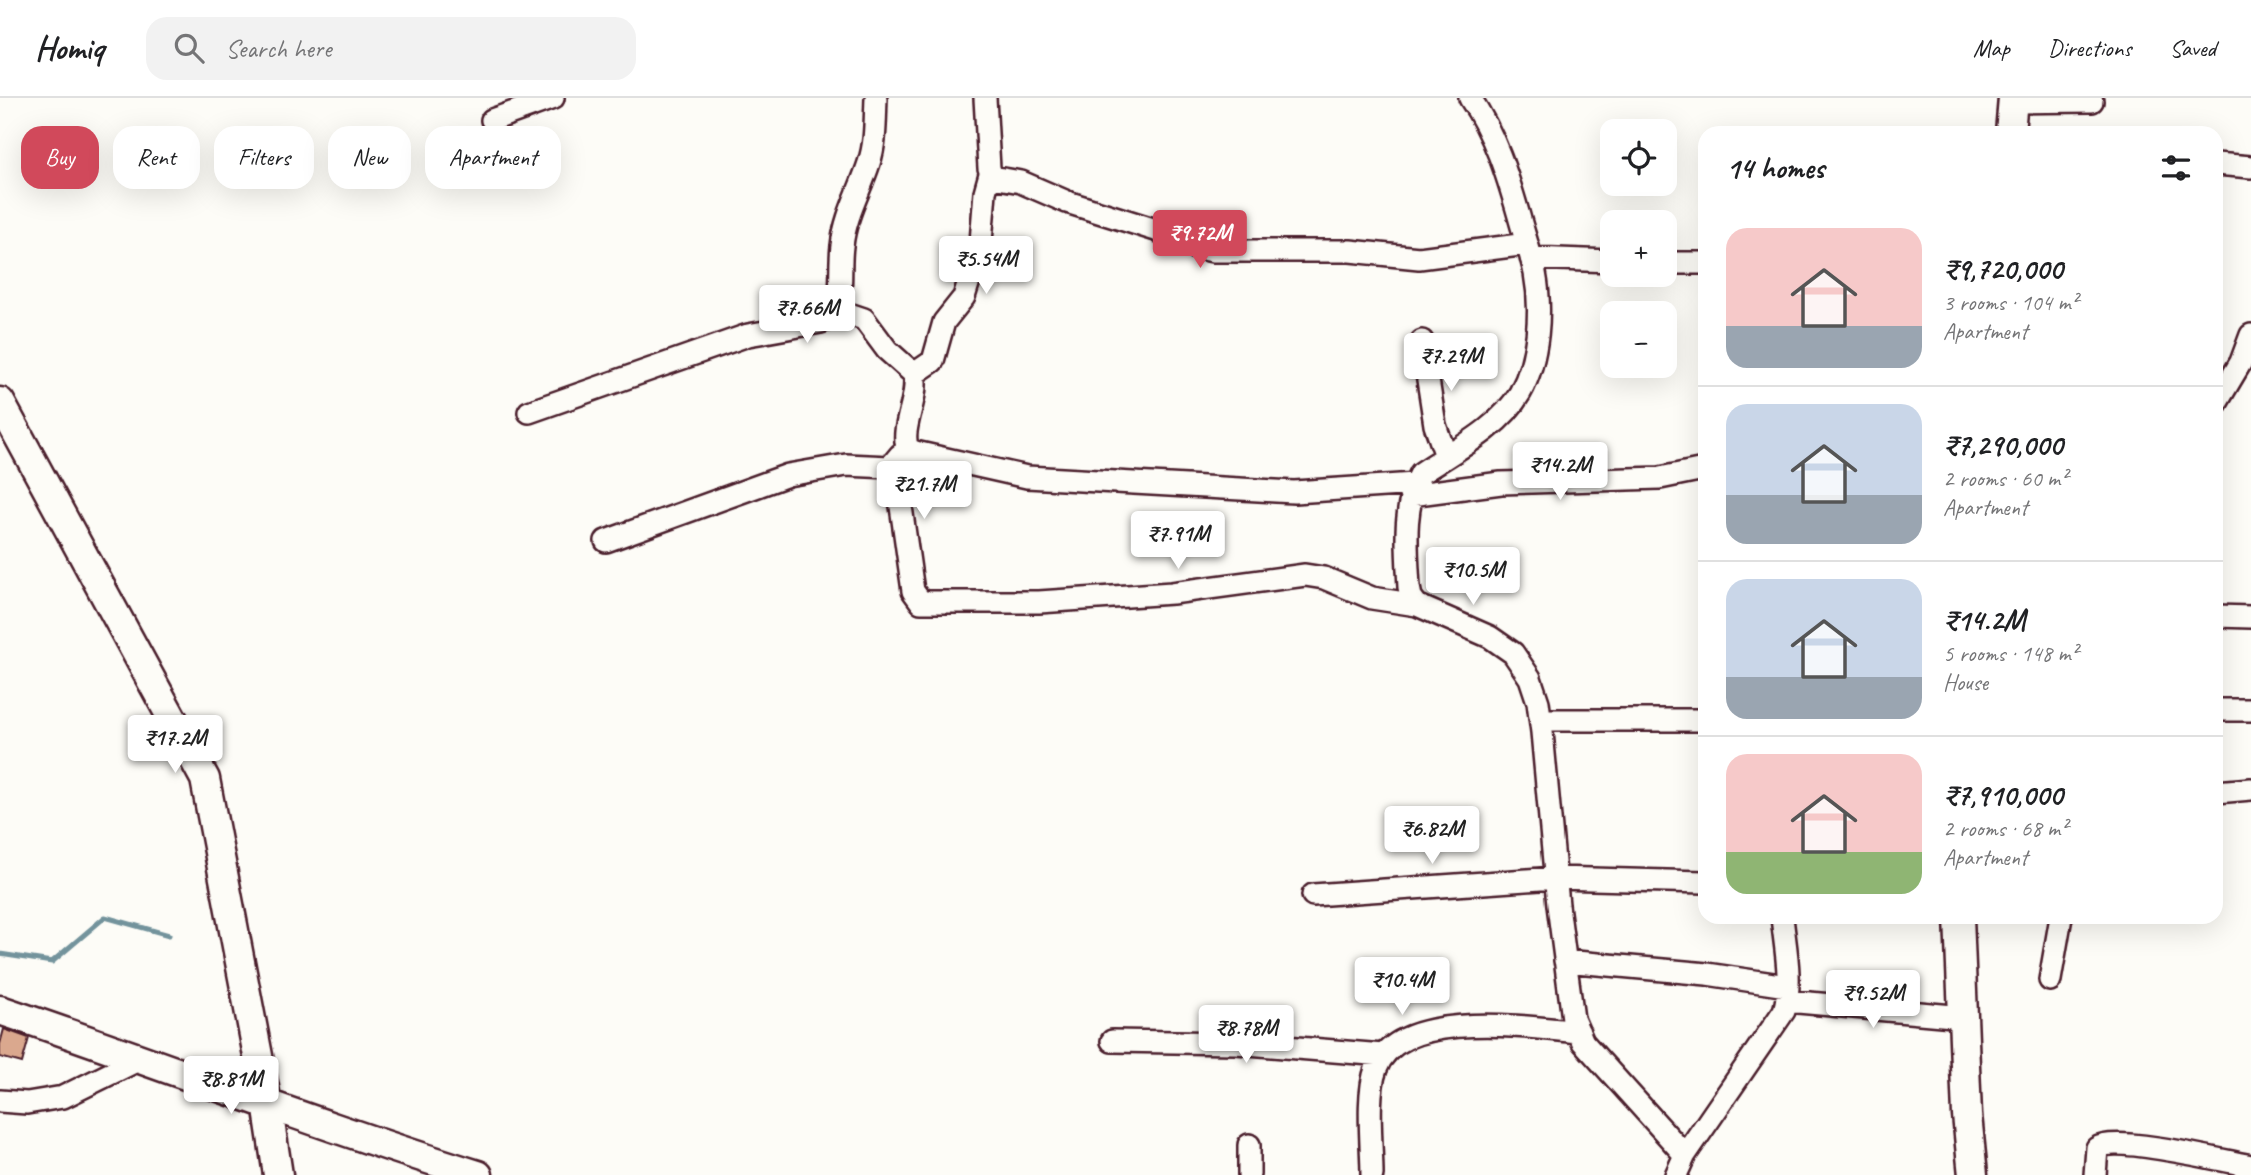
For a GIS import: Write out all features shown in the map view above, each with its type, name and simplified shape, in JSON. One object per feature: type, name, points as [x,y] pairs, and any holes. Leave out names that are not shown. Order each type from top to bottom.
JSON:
[{"type":"street","points":[[492,120],[553,98]]},
{"type":"street","points":[[529,412],[748,335],[829,320],[837,310],[842,245],[851,207],[870,161],[876,98]]},
{"type":"street","points":[[914,374],[933,361],[944,322],[964,297],[983,236],[985,192],[990,174],[985,98]]},
{"type":"street","points":[[1417,605],[1411,597],[1409,587],[1412,489],[1421,473],[1507,412],[1527,380],[1534,354],[1538,318],[1535,274],[1505,166],[1485,120],[1470,98]]},
{"type":"street","points":[[2010,126],[2012,100],[2092,101]]},
{"type":"street","points":[[2223,165],[2251,167]]},
{"type":"street","points":[[990,174],[995,178],[1021,182],[1067,202],[1156,230],[1193,247],[1213,251],[1350,251],[1419,258],[1529,251],[1600,260]]},
{"type":"street","points":[[1677,263],[1698,263]]},
{"type":"street","points":[[607,541],[788,475],[846,465],[890,467],[895,464],[906,446],[915,386],[914,374],[887,350],[864,319],[837,310]]},
{"type":"street","points":[[2226,368],[2251,335]]},
{"type":"street","points":[[1422,341],[1435,425],[1446,456]]},
{"type":"street","points":[[0,402],[205,779],[267,1103],[278,1175]]},
{"type":"street","points":[[906,446],[915,452],[1027,477],[1294,492],[1660,478],[1698,470]]},
{"type":"street","points":[[895,464],[913,591],[921,602],[1040,602],[1158,594],[1305,575],[1324,578],[1372,598],[1417,605],[1490,637],[1513,653],[1530,678],[1541,720],[1555,878],[1573,1019],[1583,1042],[1685,1155]]},
{"type":"street","points":[[2223,616],[2251,617]]},
{"type":"street","points":[[2223,710],[2251,710]]},
{"type":"street","points":[[1541,720],[1698,720]]},
{"type":"street","points":[[2223,791],[2251,789]]},
{"type":"street","points":[[1313,895],[1555,878],[1698,882]]},
{"type":"street","points":[[1676,1175],[1685,1155],[1776,1023],[1787,993],[1782,924]]},
{"type":"street","points":[[1959,924],[1967,1115],[1973,1175]]},
{"type":"street","points":[[2050,980],[2060,924]]},
{"type":"street","points":[[1565,961],[1707,974],[1787,993],[1964,1017]]},
{"type":"street","points":[[0,1010],[402,1152],[478,1175]]},
{"type":"street","points":[[1372,1175],[1373,1077],[1383,1055],[1406,1038],[1437,1030],[1499,1025],[1579,1032]]},
{"type":"street","points":[[1112,1041],[1236,1043],[1383,1055]]},
{"type":"street","points":[[0,1101],[27,1102],[62,1097],[142,1058]]},
{"type":"street","points":[[2095,1175],[2096,1152],[2099,1146],[2106,1145],[2139,1146],[2251,1166]]},
{"type":"street","points":[[1249,1146],[1250,1175]]},
{"type":"building","points":[[4,1029],[29,1038],[22,1063],[0,1057]]},
{"type":"waterway","points":[[0,954],[52,962],[105,917],[169,935]]}]
